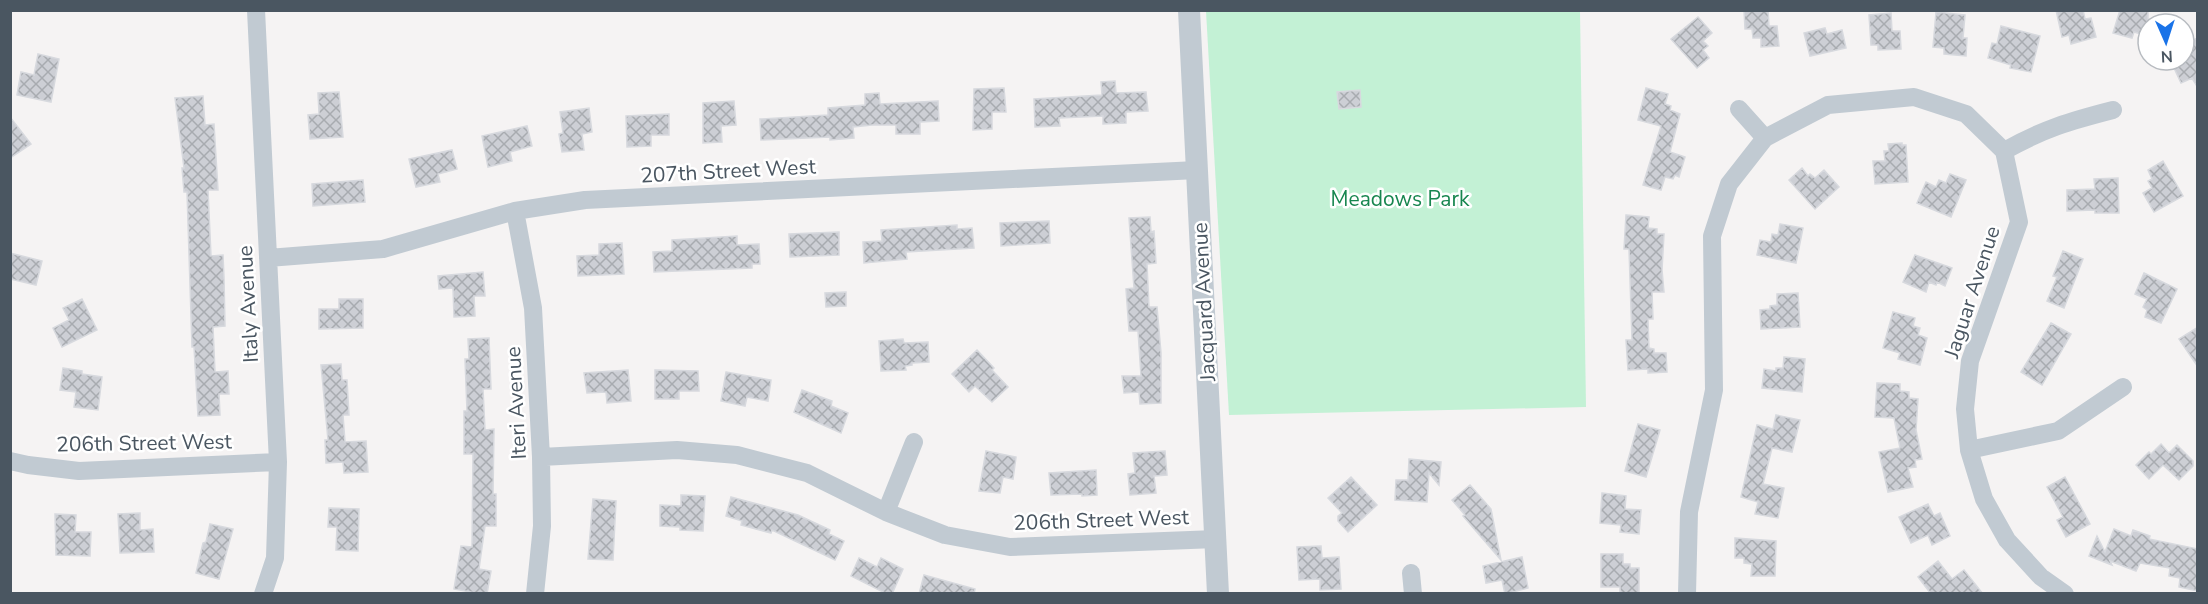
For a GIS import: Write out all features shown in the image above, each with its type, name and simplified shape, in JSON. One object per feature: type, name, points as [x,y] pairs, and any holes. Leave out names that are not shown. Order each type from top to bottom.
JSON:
[{"type":"street","name":"Italy Avenue","points":[[256,10],[278,462],[275,558],[263,594]]},
{"type":"street","name":"Jacquard Avenue","points":[[1189,10],[1218,594]]},
{"type":"street","points":[[1687,594],[1689,512],[1714,390],[1712,236],[1729,184],[1765,138],[1828,105],[1914,97],[1966,114],[2004,151],[2034,134],[2061,123],[2113,110]]},
{"type":"street","points":[[1739,109],[1765,138]]},
{"type":"street","name":"Jaguar Avenue","points":[[2004,151],[2019,222],[1970,361],[1965,409],[1969,450],[1984,499],[2007,540],[2041,577],[2065,594]]},
{"type":"street","name":"207th Street West","points":[[268,258],[383,249],[515,211],[585,200],[1197,170]]},
{"type":"street","name":"Iteri Avenue","points":[[515,211],[534,308],[542,526],[535,594]]},
{"type":"street","points":[[1969,450],[2058,431],[2123,387]]},
{"type":"street","points":[[886,512],[914,442]]},
{"type":"street","name":"206th Street West","points":[[541,456],[677,450],[737,455],[807,473],[886,512],[945,535],[1010,547],[1216,539]]},
{"type":"street","name":"206th Street West","points":[[10,461],[79,471],[278,462]]},
{"type":"street","points":[[1411,573],[1413,594]]},
{"type":"green space","name":"Meadows Park","points":[[1206,11],[1580,11],[1586,407],[1229,415]]},
{"type":"building","points":[[1744,10],[1768,10],[1769,26],[1777,26],[1779,46],[1761,47],[1761,38],[1753,38],[1752,29],[1745,29]]},
{"type":"building","points":[[2056,10],[2083,10],[2085,19],[2091,18],[2096,37],[2071,44],[2069,35],[2062,37]]},
{"type":"building","points":[[2120,10],[2148,10],[2148,12],[2136,12],[2136,33],[2134,32],[2132,38],[2113,33]]},
{"type":"building","points":[[1936,12],[1965,15],[1963,38],[1967,38],[1966,56],[1944,54],[1944,48],[1933,47]]},
{"type":"building","points":[[1891,13],[1892,31],[1900,31],[1901,49],[1878,50],[1878,45],[1871,45],[1869,15]]},
{"type":"building","points":[[1698,17],[1712,33],[1703,41],[1708,46],[1703,50],[1709,58],[1697,68],[1671,39]]},
{"type":"building","points":[[2001,26],[2040,36],[2031,72],[2010,68],[2011,65],[1988,58],[1992,43],[1997,44]]},
{"type":"building","points":[[1825,28],[1827,34],[1842,30],[1846,48],[1810,56],[1804,33]]},
{"type":"building","points":[[2198,38],[2198,88],[2192,78],[2181,83],[2176,72],[2196,72],[2196,39]]},
{"type":"building","points":[[38,54],[59,59],[51,102],[17,95],[21,72],[34,75]]},
{"type":"building","points":[[1115,81],[1116,93],[1146,92],[1148,111],[1126,112],[1126,123],[1103,124],[1103,116],[1059,118],[1060,126],[1035,127],[1034,99],[1102,95],[1101,82]]},
{"type":"building","points":[[1004,88],[1006,112],[992,112],[992,129],[973,130],[974,89]]},
{"type":"building","points":[[1646,88],[1668,94],[1665,104],[1671,106],[1670,110],[1680,114],[1670,152],[1685,157],[1679,177],[1675,175],[1673,179],[1665,177],[1661,190],[1643,185],[1661,126],[1638,120]]},
{"type":"building","points":[[1360,90],[1361,107],[1339,109],[1337,92]]},
{"type":"building","points":[[339,92],[343,137],[310,139],[308,115],[319,114],[318,93]]},
{"type":"building","points":[[879,93],[880,104],[938,101],[939,121],[920,122],[920,134],[896,134],[896,125],[872,125],[853,127],[854,138],[761,140],[760,119],[828,115],[828,108],[865,105],[865,94]]},
{"type":"building","points":[[203,96],[205,125],[214,124],[218,190],[208,190],[211,256],[223,255],[224,278],[225,326],[213,327],[215,372],[228,371],[229,394],[219,394],[220,415],[198,416],[194,347],[192,347],[187,192],[184,192],[182,168],[184,168],[175,98]]},
{"type":"building","points":[[734,101],[736,125],[721,126],[722,142],[703,143],[703,103]]},
{"type":"building","points":[[589,108],[592,132],[582,134],[584,150],[562,152],[559,134],[563,133],[560,112]]},
{"type":"building","points":[[669,114],[669,135],[651,135],[651,146],[627,147],[626,116]]},
{"type":"building","points":[[10,117],[31,144],[10,158]]},
{"type":"building","points":[[527,126],[532,146],[510,152],[512,161],[488,167],[482,136]]},
{"type":"building","points":[[1888,144],[1906,145],[1908,182],[1875,184],[1873,161],[1885,161],[1884,151],[1889,151]]},
{"type":"building","points":[[452,150],[457,169],[438,174],[440,182],[416,187],[409,159]]},
{"type":"building","points":[[2163,161],[2183,196],[2154,212],[2143,193],[2152,188],[2148,181],[2152,179],[2148,170]]},
{"type":"building","points":[[1802,168],[1808,176],[1810,174],[1815,178],[1824,170],[1839,187],[1815,209],[1789,180]]},
{"type":"building","points":[[1950,174],[1966,180],[1951,217],[1917,203],[1926,182],[1936,187],[1939,180],[1946,183]]},
{"type":"building","points":[[2118,178],[2119,213],[2095,213],[2095,210],[2067,211],[2067,190],[2095,189],[2094,179]]},
{"type":"building","points":[[363,180],[365,202],[313,206],[312,184]]},
{"type":"building","points":[[1626,215],[1649,217],[1648,228],[1657,229],[1657,234],[1664,234],[1662,270],[1664,292],[1652,292],[1653,319],[1648,319],[1649,348],[1654,349],[1654,353],[1666,353],[1667,372],[1648,373],[1648,369],[1628,370],[1626,340],[1632,340],[1629,249],[1624,249]]},
{"type":"building","points":[[1150,217],[1151,232],[1154,231],[1156,263],[1147,264],[1149,307],[1157,307],[1161,353],[1161,403],[1140,404],[1139,392],[1124,393],[1122,376],[1141,376],[1138,331],[1129,331],[1126,289],[1134,288],[1129,218]]},
{"type":"building","points":[[1049,221],[1050,243],[1001,246],[1000,223]]},
{"type":"building","points":[[1780,224],[1803,228],[1796,263],[1757,255],[1760,240],[1771,242],[1772,234],[1778,235]]},
{"type":"building","points":[[957,225],[957,229],[972,228],[974,248],[906,252],[907,259],[864,263],[863,242],[882,241],[881,230]]},
{"type":"building","points":[[839,232],[839,255],[790,257],[789,234]]},
{"type":"building","points":[[737,236],[737,245],[759,244],[760,264],[752,264],[752,268],[654,272],[653,252],[672,251],[672,240]]},
{"type":"building","points":[[622,243],[624,274],[578,276],[577,256],[599,255],[599,244]]},
{"type":"building","points":[[2063,251],[2083,259],[2064,308],[2047,301],[2057,277],[2053,276]]},
{"type":"building","points":[[10,253],[42,261],[36,285],[10,279]]},
{"type":"building","points":[[1915,255],[1952,268],[1945,286],[1937,282],[1936,285],[1929,282],[1926,292],[1903,282]]},
{"type":"building","points":[[483,272],[485,296],[474,296],[475,316],[454,317],[453,288],[439,289],[438,276]]},
{"type":"building","points":[[2144,273],[2177,289],[2161,323],[2145,317],[2147,310],[2143,307],[2147,299],[2135,294]]},
{"type":"building","points":[[846,292],[846,306],[826,307],[825,293]]},
{"type":"building","points":[[1798,293],[1800,327],[1761,329],[1760,310],[1770,309],[1770,306],[1777,305],[1777,294]]},
{"type":"building","points":[[82,299],[97,330],[62,347],[53,328],[69,320],[63,308]]},
{"type":"building","points":[[339,299],[363,299],[363,328],[319,329],[319,309],[339,309]]},
{"type":"building","points":[[1893,312],[1915,318],[1913,326],[1920,328],[1918,335],[1927,338],[1920,365],[1898,359],[1900,353],[1883,348]]},
{"type":"building","points":[[2051,323],[2071,334],[2042,385],[2021,372]]},
{"type":"building","points":[[2198,327],[2198,367],[2179,339]]},
{"type":"building","points":[[489,338],[491,389],[483,389],[485,430],[494,429],[493,494],[496,494],[496,526],[485,526],[479,569],[491,571],[487,594],[481,594],[454,589],[461,546],[472,547],[473,454],[464,454],[464,411],[467,411],[465,359],[469,359],[468,339]]},
{"type":"building","points":[[903,339],[904,343],[928,342],[929,362],[912,363],[912,365],[905,366],[906,370],[881,371],[879,341]]},
{"type":"building","points":[[977,350],[1008,387],[992,402],[975,386],[969,392],[952,374]]},
{"type":"building","points":[[1784,357],[1805,359],[1802,392],[1762,388],[1764,369],[1776,371],[1776,368],[1783,368]]},
{"type":"building","points":[[341,364],[342,380],[347,380],[349,415],[343,415],[345,442],[366,441],[368,472],[344,473],[343,462],[326,463],[325,440],[328,440],[321,365]]},
{"type":"building","points":[[63,368],[102,377],[98,410],[74,407],[76,392],[60,390]]},
{"type":"building","points":[[628,370],[631,401],[607,403],[606,392],[587,393],[584,373]]},
{"type":"building","points":[[655,370],[698,371],[699,391],[679,391],[679,399],[655,399]]},
{"type":"building","points":[[726,372],[771,380],[768,401],[747,397],[745,406],[721,401]]},
{"type":"building","points":[[1877,383],[1900,384],[1900,391],[1909,392],[1909,398],[1918,399],[1916,430],[1922,459],[1915,460],[1916,467],[1908,468],[1913,487],[1888,492],[1879,452],[1900,448],[1894,418],[1875,417]]},
{"type":"building","points":[[802,390],[832,401],[831,406],[848,413],[841,433],[794,412]]},
{"type":"building","points":[[1776,415],[1800,420],[1792,452],[1772,448],[1763,484],[1784,488],[1778,518],[1755,514],[1758,502],[1741,497],[1757,425],[1773,429]]},
{"type":"building","points":[[1638,424],[1660,430],[1646,477],[1625,471]]},
{"type":"building","points":[[2161,444],[2169,453],[2177,445],[2193,461],[2193,466],[2179,480],[2163,465],[2149,479],[2136,465]]},
{"type":"building","points":[[986,451],[1016,457],[1013,479],[1003,477],[1000,493],[979,491]]},
{"type":"building","points":[[1165,451],[1167,475],[1154,476],[1156,493],[1130,495],[1128,474],[1135,473],[1133,453]]},
{"type":"building","points":[[1409,459],[1441,462],[1439,485],[1429,473],[1427,502],[1395,500],[1396,480],[1408,480]]},
{"type":"building","points":[[1096,470],[1097,495],[1051,495],[1049,473]]},
{"type":"building","points":[[1351,477],[1377,505],[1348,532],[1338,521],[1338,516],[1342,513],[1328,498]]},
{"type":"building","points":[[2065,477],[2090,524],[2066,537],[2057,520],[2063,517],[2047,487]]},
{"type":"building","points":[[1470,485],[1491,509],[1501,560],[1452,500]]},
{"type":"building","points":[[1602,493],[1626,496],[1625,509],[1641,510],[1639,534],[1620,532],[1621,525],[1600,523]]},
{"type":"building","points":[[681,495],[705,496],[703,531],[660,526],[660,505],[681,506]]},
{"type":"building","points":[[731,497],[798,515],[830,530],[829,534],[844,541],[835,560],[772,530],[771,533],[741,525],[742,521],[726,516]]},
{"type":"building","points":[[593,499],[616,501],[613,560],[588,559]]},
{"type":"building","points":[[1928,504],[1934,516],[1940,513],[1950,536],[1932,545],[1928,535],[1911,543],[1899,517]]},
{"type":"building","points":[[329,508],[359,509],[358,551],[336,550],[337,527],[328,527]]},
{"type":"building","points":[[140,513],[140,530],[153,529],[154,552],[120,553],[118,514]]},
{"type":"building","points":[[55,514],[76,515],[75,532],[91,532],[90,556],[56,555]]},
{"type":"building","points":[[210,524],[233,529],[219,579],[196,573]]},
{"type":"building","points":[[2114,529],[2131,536],[2133,530],[2150,536],[2149,539],[2198,549],[2198,591],[2179,587],[2180,578],[2169,576],[2170,568],[2140,563],[2136,571],[2089,556],[2097,536],[2105,552]]},
{"type":"building","points":[[1735,538],[1776,541],[1775,576],[1751,576],[1752,564],[1744,563],[1744,558],[1735,558]]},
{"type":"building","points":[[1321,546],[1322,558],[1339,557],[1341,589],[1320,590],[1320,579],[1299,580],[1297,547]]},
{"type":"building","points":[[1601,554],[1623,554],[1623,564],[1630,564],[1630,568],[1639,568],[1639,594],[1620,594],[1620,587],[1601,587]]},
{"type":"building","points":[[1522,557],[1528,588],[1505,594],[1502,580],[1486,583],[1483,566]]},
{"type":"building","points":[[859,558],[877,567],[881,558],[903,569],[892,594],[887,594],[851,576]]},
{"type":"building","points":[[1938,561],[1952,579],[1964,570],[1983,594],[1931,594],[1918,577]]},
{"type":"building","points":[[924,575],[975,589],[974,594],[919,594]]}]
